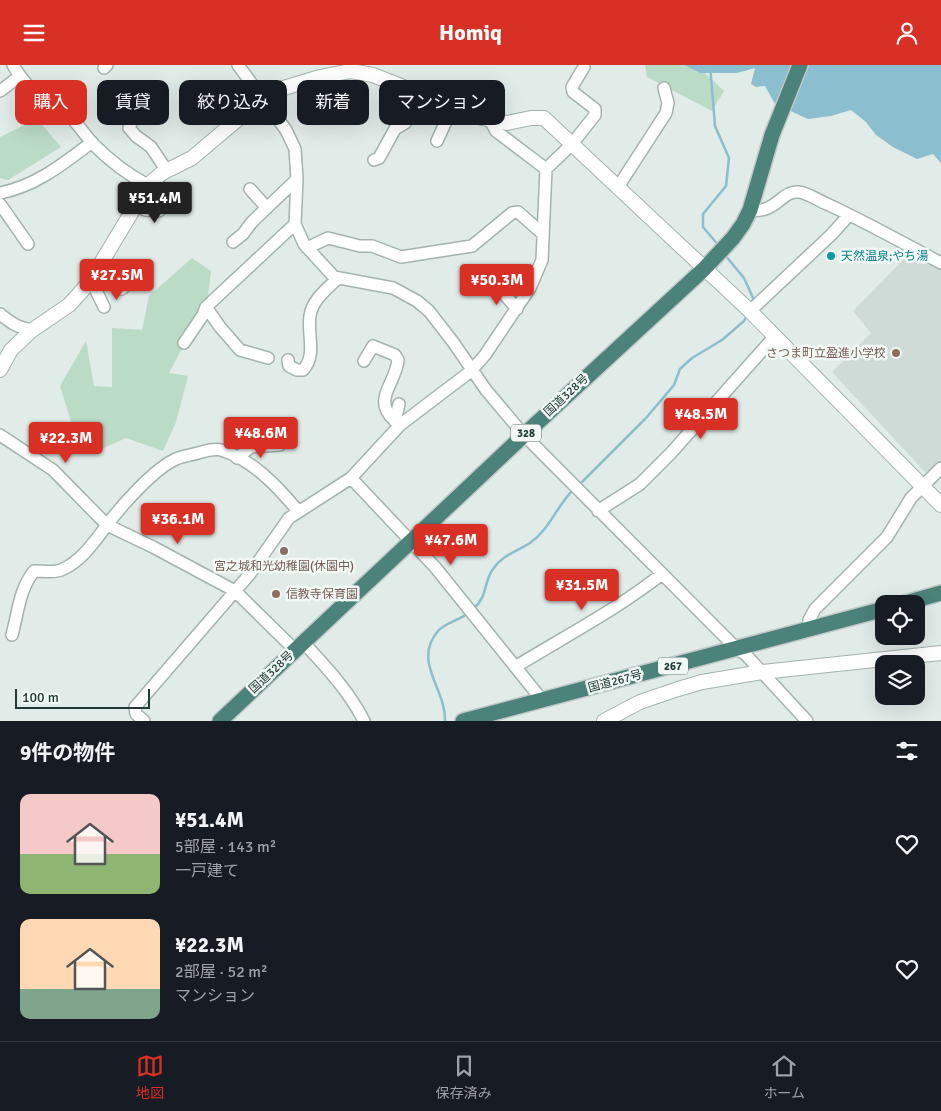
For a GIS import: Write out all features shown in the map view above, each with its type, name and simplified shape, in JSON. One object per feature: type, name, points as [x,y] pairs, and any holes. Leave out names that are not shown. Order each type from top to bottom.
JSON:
[{"type":"highway","name":"国道328号","points":[[220,721],[411,540],[704,269],[733,238],[750,210],[772,135],[800,65]]},
{"type":"highway","points":[[925,598],[941,593]]},
{"type":"highway","name":"国道267号","points":[[465,721],[875,611]]},
{"type":"street","points":[[13,65],[24,80]]},
{"type":"street","points":[[238,65],[249,80]]},
{"type":"street","points":[[144,721],[136,714],[135,707],[257,565],[289,518],[351,478],[398,423],[471,371],[492,346],[517,309],[530,288],[542,260],[546,169],[572,144],[595,115],[595,109],[573,92],[572,87],[584,67]]},
{"type":"street","points":[[287,86],[328,70],[351,71],[374,75],[386,80]]},
{"type":"street","points":[[0,91],[20,76]]},
{"type":"street","points":[[618,187],[666,113],[668,103],[664,88]]},
{"type":"street","points":[[505,123],[531,118],[544,118],[750,311],[941,505]]},
{"type":"street","points":[[78,125],[92,142],[108,157],[148,185]]},
{"type":"street","points":[[130,125],[129,128],[136,137],[151,147],[167,171]]},
{"type":"street","points":[[0,370],[11,349],[33,330],[69,305],[94,275],[148,185],[167,171],[192,158],[231,125]]},
{"type":"street","points":[[282,125],[295,149],[297,179],[295,224],[308,248],[334,277],[393,288],[429,311],[471,371],[524,435],[737,649],[746,655],[807,721]]},
{"type":"street","points":[[374,161],[379,158],[395,129],[402,125]]},
{"type":"street","points":[[437,141],[444,125]]},
{"type":"street","points":[[493,125],[496,131],[546,169]]},
{"type":"street","points":[[0,193],[17,190],[47,175],[92,142]]},
{"type":"street","points":[[233,242],[244,234],[252,222],[297,179]]},
{"type":"street","points":[[250,189],[266,208]]},
{"type":"street","points":[[750,210],[767,210],[787,195],[799,192],[849,215],[941,263]]},
{"type":"street","points":[[0,204],[28,244]]},
{"type":"street","points":[[136,205],[145,210],[159,211],[163,206]]},
{"type":"street","points":[[308,248],[328,238],[360,246],[372,246],[401,257],[472,247],[512,213],[518,212],[544,234]]},
{"type":"street","points":[[750,311],[832,234],[849,215]]},
{"type":"street","points":[[184,343],[203,315],[206,307],[295,224]]},
{"type":"street","points":[[94,275],[122,289],[137,275]]},
{"type":"street","points":[[94,275],[104,307]]},
{"type":"street","points":[[288,360],[289,366],[300,370],[303,370],[308,365],[311,356],[310,315],[316,300],[338,278]]},
{"type":"street","points":[[497,286],[517,309]]},
{"type":"street","points":[[206,307],[240,350],[268,358]]},
{"type":"street","points":[[0,314],[19,328],[33,330]]},
{"type":"street","points":[[598,511],[640,485],[683,440],[775,336]]},
{"type":"street","points":[[364,361],[374,342],[395,355],[398,360],[384,400],[389,416],[398,423]]},
{"type":"street","points":[[296,381],[300,370]]},
{"type":"street","points":[[398,423],[400,404]]},
{"type":"street","points":[[0,435],[53,470],[107,525],[153,547],[235,591],[331,672],[355,702],[364,721]]},
{"type":"street","points":[[237,457],[251,447],[280,445]]},
{"type":"street","points":[[12,635],[19,602],[27,580],[34,571],[61,570],[77,560],[153,473],[175,459],[210,450],[220,450],[237,457],[260,471],[278,486],[298,511]]},
{"type":"street","points":[[809,629],[809,620],[815,609],[887,537],[911,498],[941,468]]},
{"type":"street","points":[[351,478],[436,567],[542,700]]},
{"type":"street","points":[[515,667],[641,591],[662,574]]},
{"type":"street","points":[[604,721],[640,702],[702,682],[762,672],[941,653]]},
{"type":"shaded area","name":"さつま町立盈進小学校","points":[[917,246],[941,258],[941,462],[926,473],[832,372],[871,333],[853,311]]},
{"type":"green space","points":[[645,65],[696,65],[724,91],[712,111],[647,77]]},
{"type":"green space","points":[[25,125],[42,125],[61,147],[8,180],[0,178],[0,137]]},
{"type":"green space","points":[[192,258],[211,271],[206,313],[187,339],[169,373],[188,376],[176,422],[163,451],[126,438],[90,454],[73,428],[60,386],[86,341],[94,386],[112,387],[112,328],[142,330],[149,296]]},
{"type":"water","points":[[685,65],[941,65],[941,163],[933,154],[917,159],[893,147],[876,135],[866,122],[851,110],[831,116],[808,119],[775,104],[765,86],[756,87],[751,84],[755,68],[737,73],[700,73]]},
{"type":"waterway","points":[[710,65],[715,126],[729,158],[726,186],[703,214],[703,227],[719,246]]},
{"type":"waterway","points":[[725,255],[744,278],[754,300],[753,303]]},
{"type":"waterway","points":[[578,486],[646,418],[674,385],[680,369],[692,358],[722,340],[744,321],[747,315]]},
{"type":"waterway","points":[[473,609],[481,600],[490,574],[497,564],[537,537],[574,489]]},
{"type":"waterway","points":[[445,721],[444,709],[432,675],[428,653],[431,642],[438,631],[468,613]]},
{"type":"place","name":"天然温泉;やち湯","points":[[831,256]]},
{"type":"place","name":"さつま町立盈進小学校","points":[[896,353]]},
{"type":"place","name":"宮之城和光幼稚園(休園中)","points":[[284,551]]},
{"type":"place","name":"信教寺保育園","points":[[276,594]]}]
